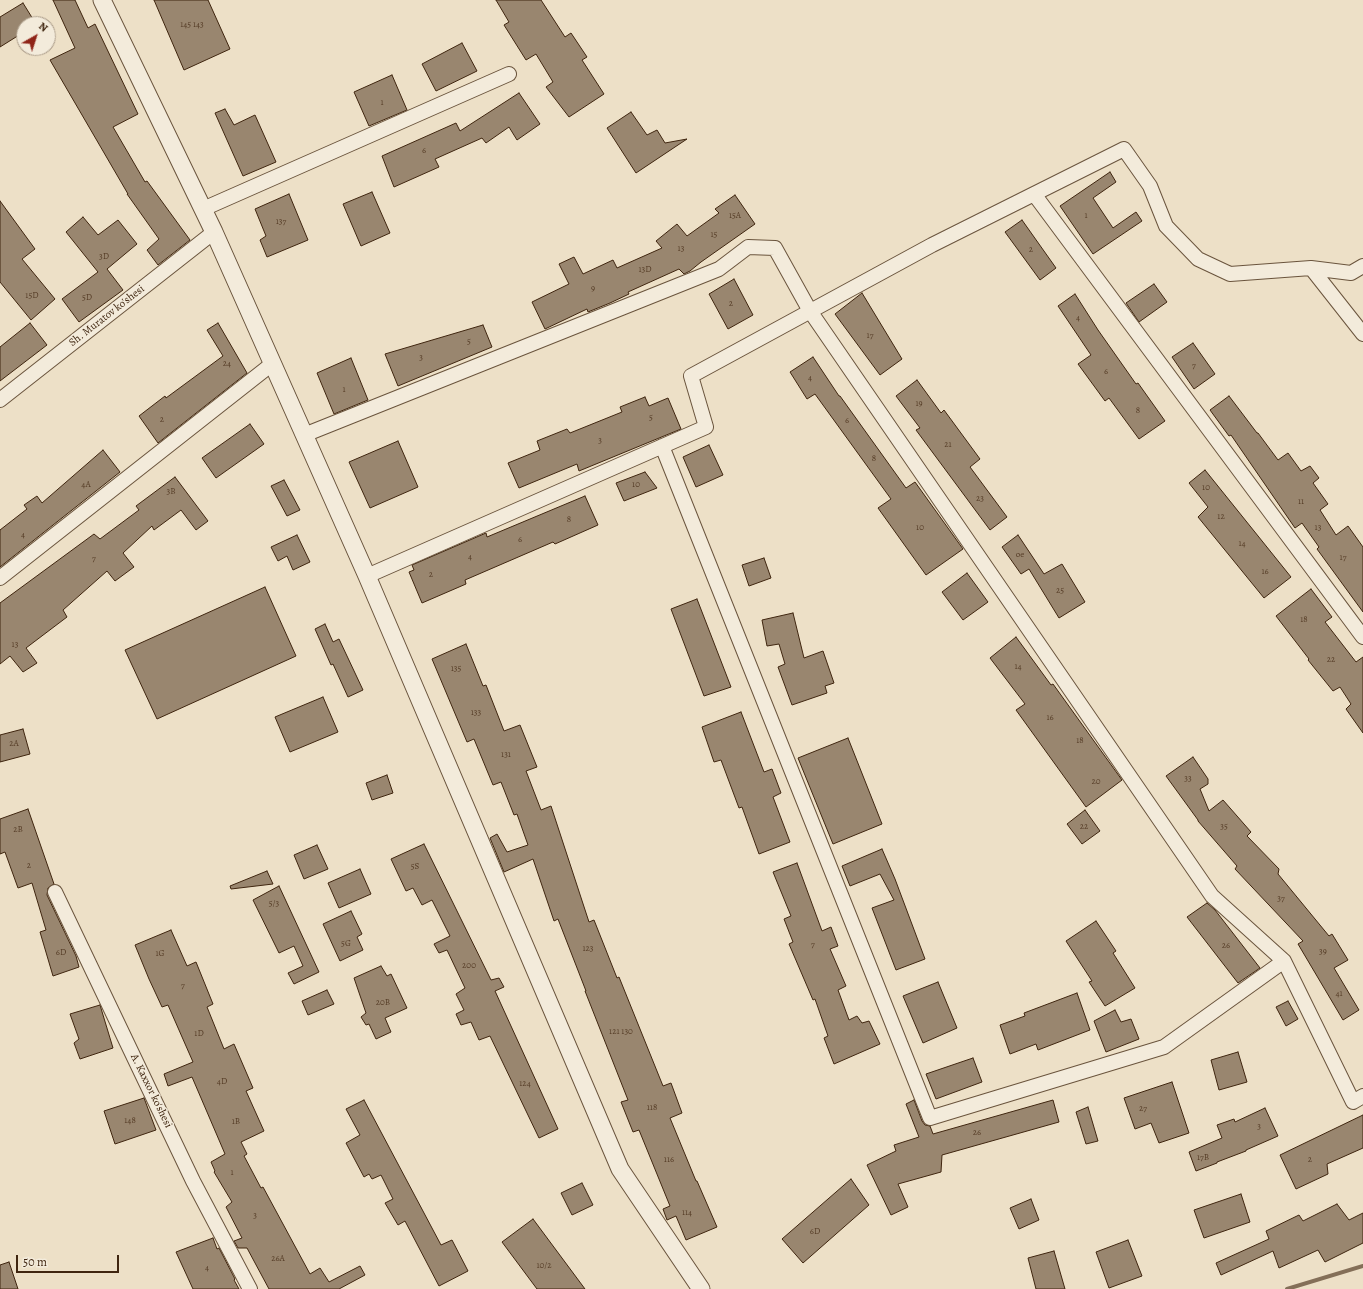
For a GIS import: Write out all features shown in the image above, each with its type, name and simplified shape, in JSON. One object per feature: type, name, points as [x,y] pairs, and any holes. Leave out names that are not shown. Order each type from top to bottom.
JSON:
[{"type":"street","points":[[102,0],[214,232],[367,576],[620,1169],[701,1289]]},
{"type":"street","points":[[203,209],[509,74]]},
{"type":"street","points":[[367,576],[706,427],[690,376],[932,245],[1124,149],[1150,186],[1166,226],[1198,259],[1230,274],[1311,268],[1350,273],[1363,266]]},
{"type":"street","points":[[1034,194],[1363,637]]},
{"type":"street","name":"Sh. Muratov ko'shesi","points":[[0,400],[214,232]]},
{"type":"street","points":[[304,435],[719,269],[748,247],[775,248],[810,311],[1212,896],[1284,961],[1353,1102],[1363,1096]]},
{"type":"street","points":[[1311,268],[1363,334]]},
{"type":"street","points":[[0,578],[272,364]]},
{"type":"street","points":[[662,446],[930,1118],[1164,1047],[1284,961]]},
{"type":"street","name":"A. Kaxxor ko'shesi","points":[[55,892],[193,1181],[250,1289]]},
{"type":"building","points":[[53,0],[75,0],[88,28],[95,24],[138,114],[113,127],[145,182],[147,181],[190,240],[158,265],[147,250],[159,239],[127,194],[50,60],[75,48]]},
{"type":"building","points":[[154,0],[208,0],[230,49],[184,70]]},
{"type":"building","points":[[496,0],[541,0],[565,37],[571,33],[587,57],[582,60],[604,94],[569,117],[546,87],[553,82],[536,54],[526,60],[504,25],[509,22]]},
{"type":"building","points":[[23,3],[31,16],[16,16],[16,37],[0,47],[0,17]]},
{"type":"building","points":[[462,43],[477,71],[436,91],[422,64]]},
{"type":"building","points":[[392,75],[407,110],[369,126],[354,92]]},
{"type":"building","points":[[519,93],[540,124],[517,140],[509,127],[486,143],[482,138],[435,159],[439,167],[394,187],[382,156],[456,123],[460,131]]},
{"type":"building","points":[[225,109],[234,125],[255,115],[276,162],[243,176],[215,113]]},
{"type":"building","points":[[631,112],[647,135],[657,130],[665,143],[687,139],[636,173],[607,128]]},
{"type":"building","points":[[1110,172],[1116,182],[1093,198],[1113,228],[1136,212],[1142,221],[1093,254],[1060,206]]},
{"type":"building","points":[[372,192],[390,233],[361,246],[343,204]]},
{"type":"building","points":[[289,194],[308,240],[267,257],[260,240],[266,236],[255,209]]},
{"type":"building","points":[[735,195],[755,224],[690,271],[684,274],[679,269],[628,292],[629,294],[610,303],[588,312],[587,309],[545,329],[532,302],[569,284],[559,264],[574,257],[583,274],[613,260],[617,268],[662,248],[656,241],[677,224],[687,236],[719,213],[715,209]]},
{"type":"building","points":[[0,201],[35,249],[22,259],[55,299],[31,320],[0,282]]},
{"type":"building","points":[[83,217],[98,235],[118,220],[137,244],[107,269],[123,290],[79,322],[62,299],[98,272],[66,232]]},
{"type":"building","points":[[1022,220],[1056,268],[1040,280],[1005,232]]},
{"type":"building","points":[[734,279],[753,315],[728,329],[709,294]]},
{"type":"building","points":[[1154,284],[1167,302],[1139,322],[1126,303]]},
{"type":"building","points":[[862,293],[902,359],[880,375],[835,314]]},
{"type":"building","points":[[1075,294],[1136,384],[1138,383],[1165,421],[1139,439],[1109,398],[1105,401],[1078,364],[1091,355],[1058,306]]},
{"type":"building","points":[[30,323],[47,345],[0,381],[0,347]]},
{"type":"building","points":[[218,323],[247,373],[158,443],[139,416],[223,356],[207,330]]},
{"type":"building","points":[[483,325],[492,347],[398,386],[385,354]]},
{"type":"building","points":[[1193,343],[1215,374],[1194,389],[1172,357]]},
{"type":"building","points":[[813,357],[839,396],[906,488],[915,482],[963,549],[926,575],[878,508],[891,499],[815,394],[807,399],[790,372]]},
{"type":"building","points":[[351,358],[368,400],[334,414],[317,373]]},
{"type":"building","points":[[917,380],[941,413],[944,410],[980,459],[970,467],[1007,517],[990,530],[916,430],[920,428],[896,396]]},
{"type":"building","points":[[1229,396],[1278,460],[1288,453],[1301,471],[1310,466],[1319,478],[1313,483],[1328,504],[1320,510],[1336,535],[1348,526],[1363,547],[1363,612],[1317,549],[1319,547],[1302,523],[1295,528],[1231,435],[1229,436],[1210,410]]},
{"type":"building","points":[[645,397],[649,406],[668,398],[681,429],[579,471],[577,464],[519,488],[508,463],[540,450],[537,441],[567,429],[570,433],[622,412],[620,407]]},
{"type":"building","points":[[250,424],[264,444],[216,478],[202,458]]},
{"type":"building","points":[[398,441],[418,487],[370,508],[349,462]]},
{"type":"building","points":[[709,445],[723,475],[696,487],[683,457]]},
{"type":"building","points":[[103,450],[120,472],[0,567],[0,530],[27,509],[24,505],[37,496],[42,503]]},
{"type":"building","points":[[1205,470],[1291,577],[1264,598],[1198,517],[1208,507],[1189,483]]},
{"type":"building","points":[[645,472],[657,488],[624,501],[616,483]]},
{"type":"building","points":[[175,477],[208,521],[196,530],[181,510],[154,530],[152,526],[123,553],[134,567],[115,581],[107,571],[63,610],[67,617],[26,648],[37,663],[23,672],[10,656],[0,664],[0,603],[94,534],[100,539],[139,510],[136,506]]},
{"type":"building","points":[[284,480],[300,510],[287,516],[271,486]]},
{"type":"building","points":[[585,496],[598,525],[555,544],[553,542],[465,580],[466,584],[422,603],[409,572],[414,570],[412,565],[486,533],[487,537]]},
{"type":"building","points":[[297,535],[310,562],[293,570],[287,556],[278,561],[271,547]]},
{"type":"building","points":[[1018,535],[1044,574],[1062,564],[1085,602],[1059,618],[1029,569],[1021,574],[1002,547]]},
{"type":"building","points":[[764,558],[771,578],[749,586],[742,565]]},
{"type":"building","points":[[967,573],[988,602],[963,620],[942,592]]},
{"type":"building","points":[[265,587],[296,656],[157,719],[125,650]]},
{"type":"building","points":[[1311,589],[1332,617],[1325,622],[1356,662],[1363,657],[1363,733],[1346,709],[1351,704],[1340,687],[1333,691],[1276,616]]},
{"type":"building","points":[[697,599],[731,687],[704,696],[671,609]]},
{"type":"building","points":[[793,613],[804,658],[823,651],[834,683],[825,686],[827,693],[792,705],[778,667],[785,664],[779,644],[767,646],[762,620]]},
{"type":"building","points":[[325,624],[333,642],[339,639],[363,690],[348,697],[333,664],[331,665],[315,629]]},
{"type":"building","points":[[1016,637],[1051,685],[1053,684],[1122,780],[1086,807],[1016,710],[1025,704],[990,658]]},
{"type":"building","points":[[466,644],[483,686],[486,685],[504,731],[520,725],[537,767],[526,771],[541,810],[551,806],[589,922],[594,920],[617,978],[619,977],[663,1086],[671,1083],[682,1113],[670,1118],[717,1227],[686,1240],[676,1216],[667,1220],[663,1209],[670,1206],[639,1130],[633,1132],[621,1102],[628,1100],[558,919],[554,921],[533,859],[504,872],[490,838],[497,834],[507,852],[528,845],[517,814],[514,815],[501,782],[493,785],[474,739],[467,742],[432,659]]},
{"type":"building","points":[[323,697],[338,732],[290,752],[275,717]]},
{"type":"building","points":[[741,712],[764,772],[772,769],[781,793],[773,797],[790,842],[759,854],[742,807],[739,808],[721,760],[714,762],[702,727]]},
{"type":"building","points":[[23,729],[30,754],[0,762],[0,735]]},
{"type":"building","points":[[848,738],[882,824],[833,844],[798,758]]},
{"type":"building","points":[[1193,757],[1208,779],[1208,784],[1200,789],[1209,811],[1223,800],[1251,832],[1247,836],[1279,869],[1278,874],[1329,936],[1332,934],[1348,960],[1334,968],[1359,1010],[1343,1020],[1298,944],[1303,941],[1235,869],[1237,866],[1198,821],[1166,776]]},
{"type":"building","points":[[387,775],[393,793],[372,800],[366,783]]},
{"type":"building","points":[[28,809],[54,884],[48,888],[47,895],[76,956],[79,967],[53,976],[40,932],[46,930],[32,883],[18,888],[5,852],[0,854],[0,819]]},
{"type":"building","points":[[1085,810],[1100,831],[1082,844],[1067,824]]},
{"type":"building","points":[[424,844],[491,980],[499,978],[504,987],[495,991],[558,1129],[539,1138],[490,1036],[479,1040],[471,1022],[461,1025],[456,1014],[464,1010],[456,994],[465,988],[447,950],[439,953],[434,944],[450,936],[432,900],[422,905],[413,888],[406,891],[391,859]]},
{"type":"building","points":[[317,845],[328,869],[304,879],[294,855]]},
{"type":"building","points":[[882,849],[925,959],[896,970],[872,908],[894,900],[880,874],[850,886],[842,866]]},
{"type":"building","points":[[797,863],[822,931],[831,927],[838,946],[830,949],[846,986],[838,990],[849,1020],[857,1016],[862,1023],[869,1021],[880,1044],[834,1064],[824,1038],[828,1036],[815,999],[813,1000],[789,944],[793,942],[784,919],[791,916],[773,872]]},
{"type":"building","points":[[360,869],[371,894],[339,908],[328,883]]},
{"type":"building","points":[[267,871],[273,884],[231,889],[230,886]]},
{"type":"building","points":[[279,886],[319,972],[294,984],[288,973],[303,966],[294,946],[279,953],[253,900]]},
{"type":"building","points":[[1207,903],[1215,910],[1260,968],[1238,983],[1187,917]]},
{"type":"building","points":[[351,911],[362,934],[357,937],[363,950],[340,961],[323,924]]},
{"type":"building","points":[[1096,921],[1116,951],[1113,953],[1135,988],[1105,1006],[1089,982],[1092,981],[1066,941]]},
{"type":"building","points":[[171,930],[187,966],[196,962],[213,1004],[207,1007],[224,1049],[234,1044],[253,1088],[246,1091],[264,1131],[241,1142],[247,1154],[244,1156],[261,1188],[263,1187],[310,1274],[320,1268],[329,1282],[360,1266],[365,1275],[339,1289],[269,1289],[247,1248],[238,1248],[234,1241],[242,1238],[226,1207],[232,1202],[214,1172],[215,1171],[211,1162],[225,1154],[192,1077],[168,1086],[164,1074],[193,1062],[168,1005],[162,1007],[135,945]]},
{"type":"building","points":[[381,966],[387,976],[391,974],[407,1008],[385,1018],[391,1032],[376,1039],[369,1024],[366,1025],[361,1017],[366,1013],[354,978]]},
{"type":"building","points":[[938,982],[957,1028],[923,1043],[903,996]]},
{"type":"building","points":[[327,990],[334,1004],[308,1015],[302,1001]]},
{"type":"building","points":[[1077,993],[1090,1030],[1038,1050],[1036,1044],[1010,1054],[1000,1025],[1025,1016],[1024,1013]]},
{"type":"building","points":[[1288,1001],[1298,1019],[1286,1026],[1276,1007]]},
{"type":"building","points":[[100,1005],[113,1048],[80,1059],[74,1043],[79,1039],[70,1014]]},
{"type":"building","points":[[1115,1010],[1121,1022],[1131,1019],[1139,1039],[1106,1052],[1094,1021]]},
{"type":"building","points":[[1238,1052],[1247,1082],[1219,1090],[1211,1060]]},
{"type":"building","points":[[973,1058],[982,1082],[936,1099],[926,1074]]},
{"type":"building","points":[[1172,1082],[1189,1133],[1159,1143],[1151,1123],[1135,1129],[1124,1098]]},
{"type":"building","points":[[144,1098],[156,1130],[115,1144],[104,1111]]},
{"type":"building","points":[[364,1100],[441,1245],[452,1240],[468,1271],[439,1286],[405,1221],[398,1225],[385,1203],[393,1199],[381,1175],[372,1179],[369,1174],[364,1177],[346,1143],[360,1135],[346,1109]]},
{"type":"building","points":[[914,1100],[922,1121],[925,1125],[930,1126],[933,1134],[1053,1100],[1059,1122],[942,1155],[941,1172],[898,1184],[908,1207],[891,1215],[867,1165],[896,1151],[894,1145],[919,1137],[906,1104]]},
{"type":"building","points":[[1088,1107],[1098,1141],[1086,1144],[1076,1112]]},
{"type":"building","points":[[1265,1108],[1278,1136],[1246,1151],[1196,1171],[1189,1152],[1222,1138],[1217,1125],[1234,1119],[1235,1122]]},
{"type":"building","points":[[1363,1115],[1363,1148],[1327,1164],[1328,1174],[1296,1189],[1280,1155]]},
{"type":"building","points":[[851,1179],[869,1205],[803,1263],[782,1239]]},
{"type":"building","points":[[582,1183],[593,1205],[572,1215],[561,1193]]},
{"type":"building","points":[[1241,1194],[1250,1222],[1204,1238],[1194,1210]]},
{"type":"building","points":[[1031,1199],[1039,1220],[1019,1229],[1010,1208]]},
{"type":"building","points":[[1337,1204],[1349,1220],[1363,1213],[1363,1243],[1325,1262],[1318,1250],[1279,1268],[1273,1251],[1221,1275],[1216,1263],[1269,1239],[1266,1231],[1299,1215],[1303,1221]]},
{"type":"building","points":[[533,1219],[585,1289],[537,1289],[502,1242]]},
{"type":"building","points":[[213,1238],[217,1249],[219,1248],[239,1289],[193,1289],[176,1252]]},
{"type":"building","points":[[1128,1240],[1142,1276],[1109,1288],[1096,1252]]},
{"type":"building","points":[[1054,1251],[1065,1289],[1036,1289],[1028,1258]]},
{"type":"building","points":[[9,1262],[18,1289],[0,1289],[0,1265]]},
{"type":"waterway","points":[[1287,1289],[1363,1266]]}]
